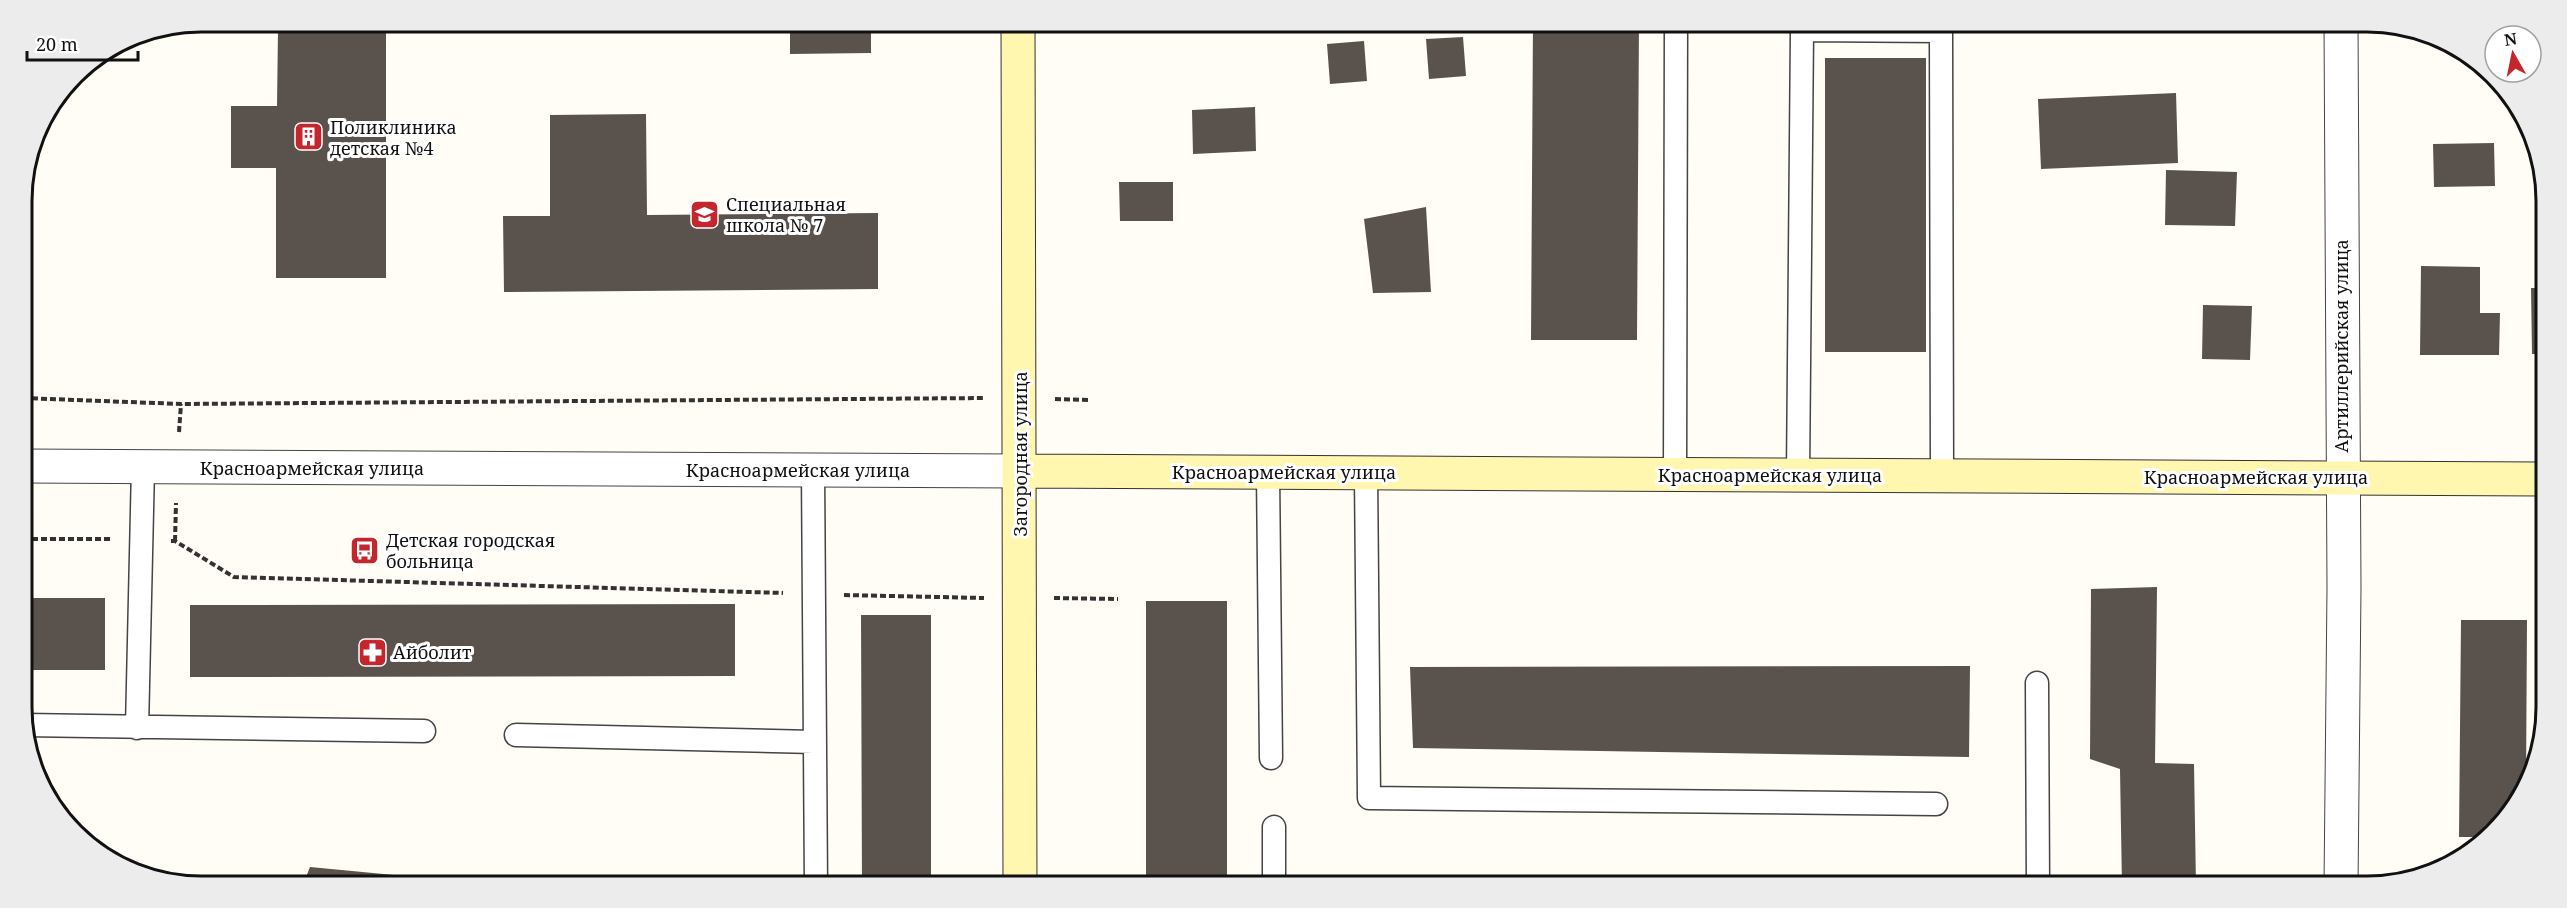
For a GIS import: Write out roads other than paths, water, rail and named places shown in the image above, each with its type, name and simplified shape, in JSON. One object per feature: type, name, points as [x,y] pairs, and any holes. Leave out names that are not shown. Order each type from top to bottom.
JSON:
[{"type":"main road","name":"Загородная улица","points":[[1018,32],[1020,876]]},
{"type":"main road","name":"Красноармейская улица","points":[[1020,471],[2536,479]]},
{"type":"street","name":"Артиллерийская улица","points":[[2341,32],[2344,588],[2341,876]]},
{"type":"street","name":"Красноармейская улица","points":[[31,466],[1020,471]]},
{"type":"lane","points":[[1675,475],[1676,32]]},
{"type":"lane","points":[[1798,476],[1802,32]]},
{"type":"lane","points":[[1941,32],[1942,476]]},
{"type":"lane","points":[[137,728],[143,467]]},
{"type":"lane","points":[[813,470],[816,876]]},
{"type":"lane","points":[[1268,472],[1271,758]]},
{"type":"lane","points":[[1366,473],[1369,798],[1936,804]]},
{"type":"lane","points":[[2037,683],[2038,876]]},
{"type":"lane","points":[[33,725],[424,731]]},
{"type":"lane","points":[[516,735],[814,742]]},
{"type":"lane","points":[[1274,827],[1274,876]]},
{"type":"place","name":"Поликлиника детская №4","points":[[309,137]]},
{"type":"place","name":"Специальная школа № 7","points":[[705,214]]},
{"type":"place","name":"Детская городская больница","points":[[365,550]]},
{"type":"place","name":"Айболит","points":[[372,652]]}]
